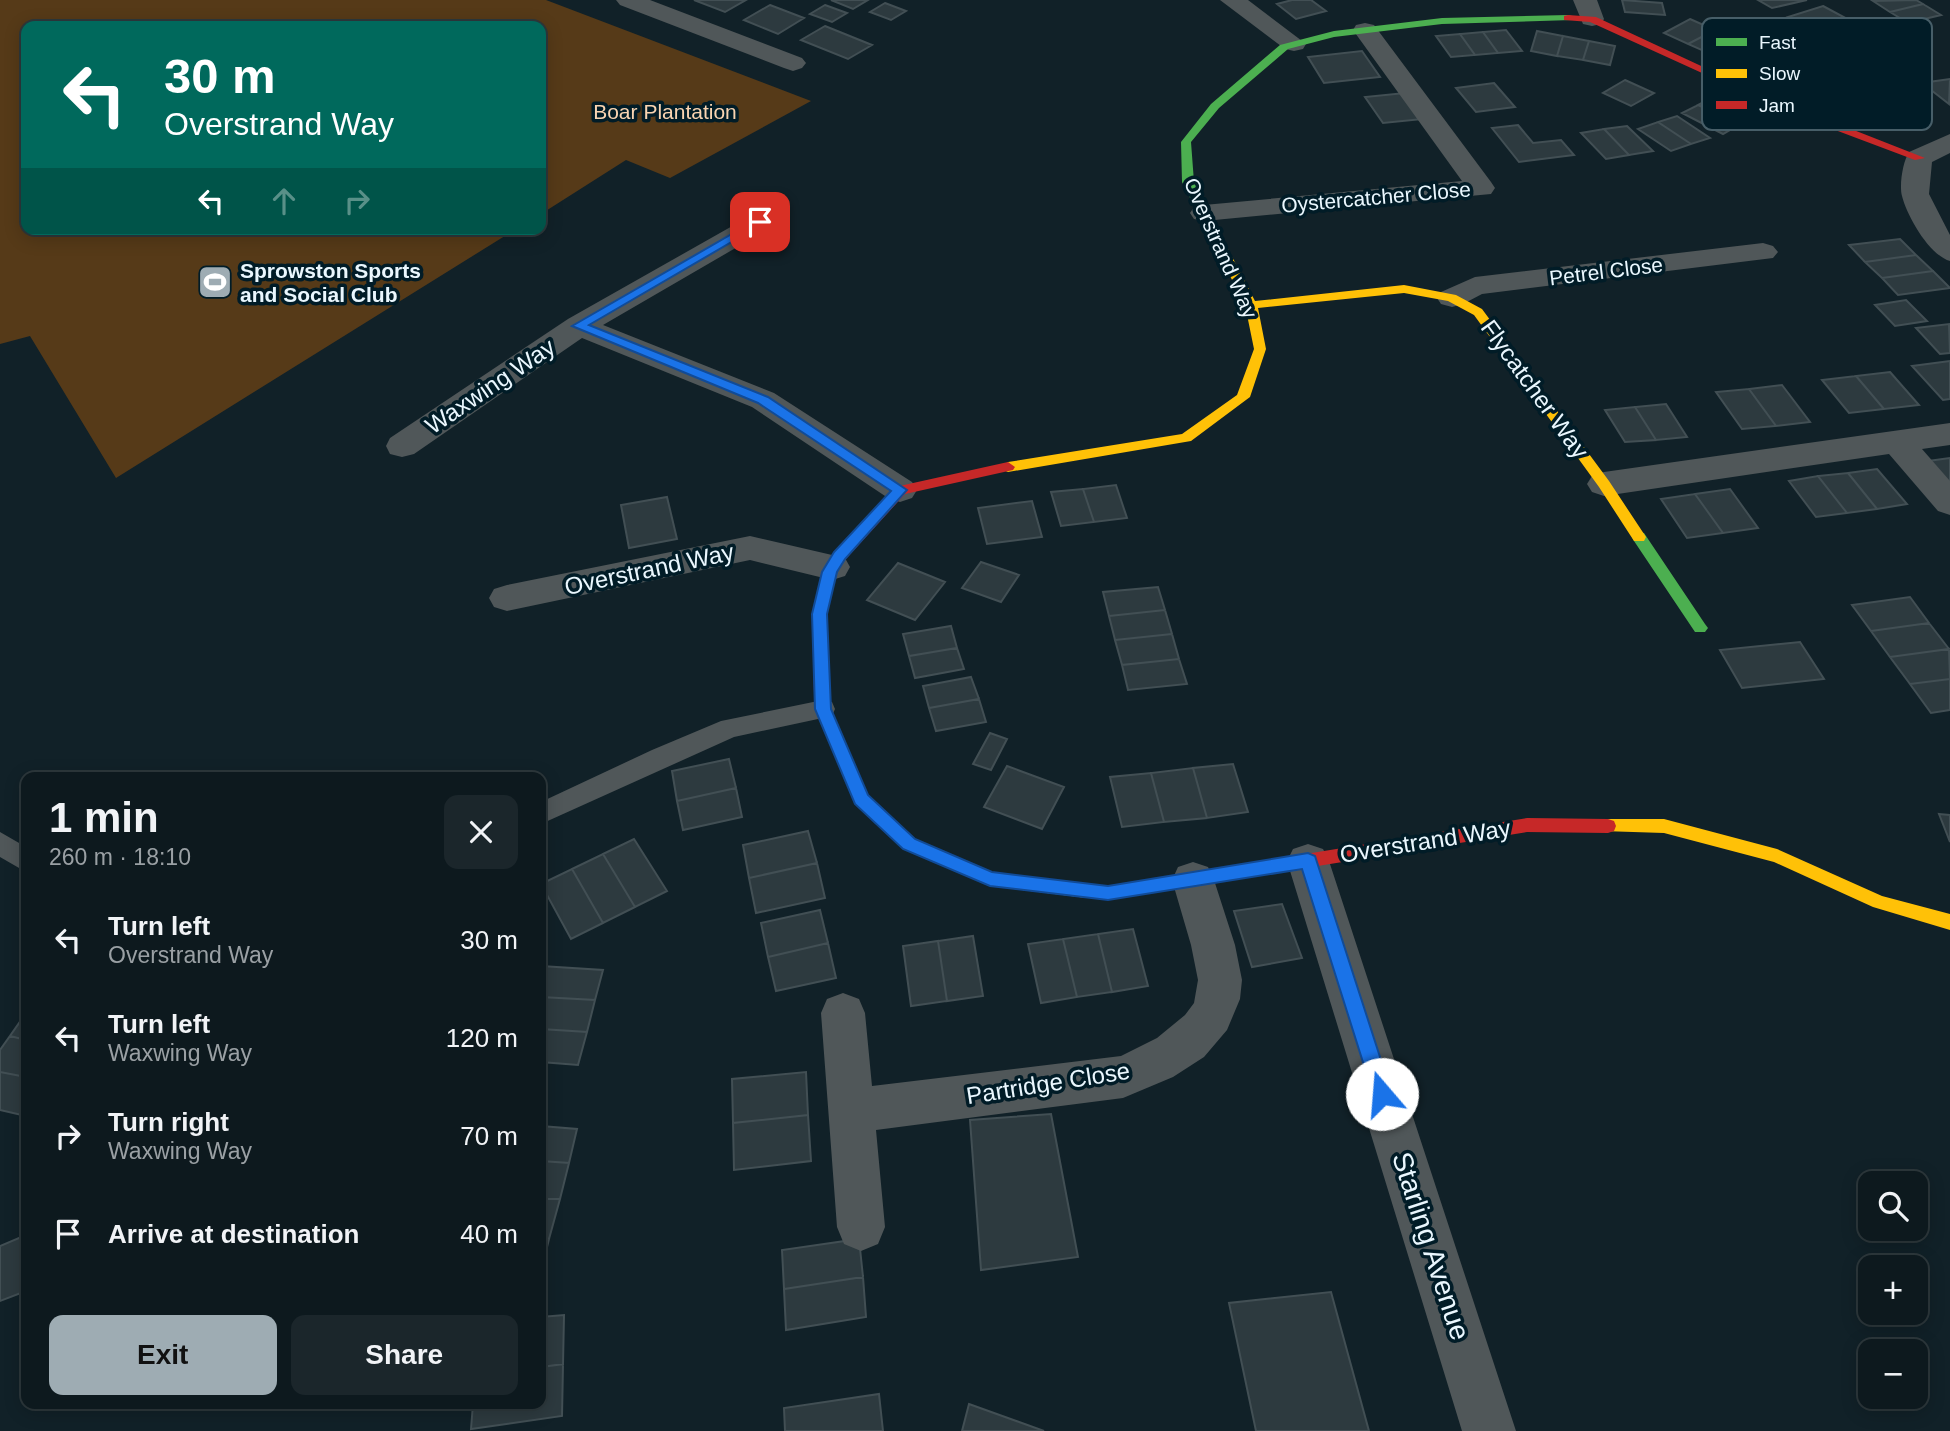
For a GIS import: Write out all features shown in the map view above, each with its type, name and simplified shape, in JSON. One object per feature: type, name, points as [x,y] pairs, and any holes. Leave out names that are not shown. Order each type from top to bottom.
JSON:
[{"type":"street","points":[[628,0],[793,63]]},
{"type":"street","points":[[1232,0],[1294,44]]},
{"type":"street","name":"Overstrand Way","points":[[1702,68],[1589,9],[1534,17],[1442,21],[1366,30],[1284,47],[1215,106],[1186,142],[1188,182],[1251,305],[1260,349],[1243,397],[1186,438],[1010,467],[900,490],[832,567],[819,614],[823,709],[861,799],[909,844],[990,879],[1108,893],[1527,825],[1664,826],[1777,856],[1879,902],[1950,922]]},
{"type":"street","name":"Oystercatcher Close","points":[[1204,213],[1481,188],[1366,30]]},
{"type":"street","name":"Overstrand Way","points":[[1838,130],[1919,158]]},
{"type":"street","points":[[1950,142],[1919,158],[1915,194],[1937,239],[1950,252]]},
{"type":"street","name":"Waxwing Way","points":[[402,446],[579,326],[760,222]]},
{"type":"street","name":"Petrel Close","points":[[1452,298],[1475,286],[1763,252]]},
{"type":"street","name":"Flycatcher Way","points":[[1251,305],[1404,289],[1452,298],[1478,312],[1604,484],[1700,628]]},
{"type":"street","name":"Waxwing Way","points":[[579,326],[763,400],[900,490]]},
{"type":"street","name":"Flycatcher Way","points":[[1604,484],[1950,434]]},
{"type":"street","points":[[1897,442],[1950,503]]},
{"type":"street","name":"Overstrand Way","points":[[506,598],[750,548],[832,567]]},
{"type":"street","name":"Starling Avenue","points":[[1308,861],[1489,1431]]},
{"type":"street","name":"Partridge Close","points":[[851,1111],[1123,1077],[1180,1049],[1198,1035],[1209,1019],[1218,998],[1221,977],[1193,880]]},
{"type":"street","points":[[843,1013],[861,1227]]},
{"type":"lane","points":[[546,812],[661,757],[730,728],[823,709]]},
{"type":"lane","points":[[0,843],[21,858]]},
{"type":"green space","name":"Sprowston Sports and Social Club","points":[[0,0],[546,0],[811,101],[670,178],[626,160],[546,211],[546,21],[21,21],[21,235],[506,235],[116,478],[30,336],[0,344]]},
{"type":"building","points":[[694,0],[746,0],[725,12]]},
{"type":"building","points":[[831,0],[868,0],[853,9]]},
{"type":"building","points":[[1292,0],[1311,0],[1326,11],[1296,19],[1277,4]]},
{"type":"building","points":[[1622,0],[1662,3],[1665,15],[1625,12]]},
{"type":"building","points":[[1758,0],[1807,0],[1772,8]]},
{"type":"building","points":[[1916,0],[1923,4],[1890,12],[1873,1]]},
{"type":"building","points":[[885,3],[906,11],[891,20],[870,12]]},
{"type":"building","points":[[1923,4],[1941,15],[1900,18],[1890,12]]},
{"type":"building","points":[[770,5],[804,18],[778,34],[744,20]]},
{"type":"building","points":[[825,5],[847,13],[832,22],[810,14]]},
{"type":"building","points":[[1823,6],[1846,18],[1790,18]]},
{"type":"building","points":[[1690,19],[1702,24],[1702,37],[1688,44],[1664,33]]},
{"type":"building","points":[[825,26],[872,45],[848,59],[801,40]]},
{"type":"building","points":[[1506,30],[1522,51],[1498,53],[1483,32]]},
{"type":"building","points":[[1537,31],[1563,36],[1557,56],[1531,51]]},
{"type":"building","points":[[1483,32],[1498,53],[1475,55],[1460,34]]},
{"type":"building","points":[[1460,34],[1475,55],[1451,57],[1436,36]]},
{"type":"building","points":[[1563,36],[1589,41],[1583,60],[1557,56]]},
{"type":"building","points":[[1702,37],[1702,50],[1688,44]]},
{"type":"building","points":[[1589,41],[1615,46],[1610,65],[1583,60]]},
{"type":"building","points":[[1362,51],[1380,77],[1324,83],[1308,57]]},
{"type":"building","points":[[1950,79],[1949,104],[1932,91],[1932,82]]},
{"type":"building","points":[[1625,80],[1654,93],[1631,106],[1603,93]]},
{"type":"building","points":[[1494,83],[1515,107],[1476,112],[1456,88]]},
{"type":"building","points":[[1405,93],[1423,119],[1383,123],[1365,97]]},
{"type":"building","points":[[1698,105],[1702,107],[1702,123],[1682,113]]},
{"type":"building","points":[[1677,116],[1710,138],[1691,144],[1658,122]]},
{"type":"building","points":[[1658,122],[1691,144],[1671,151],[1638,129]]},
{"type":"building","points":[[1518,125],[1533,143],[1561,140],[1574,155],[1519,162],[1492,128]]},
{"type":"building","points":[[1627,126],[1653,151],[1629,155],[1604,129]]},
{"type":"building","points":[[1604,129],[1629,155],[1606,159],[1581,133]]},
{"type":"building","points":[[1900,239],[1916,255],[1865,262],[1849,245]]},
{"type":"building","points":[[1916,255],[1933,271],[1882,278],[1865,262]]},
{"type":"building","points":[[1933,271],[1950,288],[1898,295],[1882,278]]},
{"type":"building","points":[[1906,300],[1927,321],[1895,326],[1875,305]]},
{"type":"building","points":[[1949,324],[1950,353],[1940,354],[1916,328]]},
{"type":"building","points":[[1950,361],[1950,399],[1943,400],[1912,366]]},
{"type":"building","points":[[1890,372],[1919,405],[1884,409],[1856,376]]},
{"type":"building","points":[[1856,376],[1884,409],[1849,413],[1822,380]]},
{"type":"building","points":[[1782,385],[1810,422],[1776,426],[1749,389]]},
{"type":"building","points":[[1749,389],[1776,426],[1742,429],[1716,392]]},
{"type":"building","points":[[1666,404],[1687,437],[1656,440],[1635,407]]},
{"type":"building","points":[[1635,407],[1656,440],[1625,442],[1605,410]]},
{"type":"building","points":[[1950,458],[1950,486],[1928,461]]},
{"type":"building","points":[[1877,469],[1907,504],[1877,509],[1848,473]]},
{"type":"building","points":[[1848,473],[1877,509],[1847,513],[1818,476]]},
{"type":"building","points":[[1818,476],[1847,513],[1816,517],[1789,481]]},
{"type":"building","points":[[1116,485],[1127,518],[1094,522],[1083,489]]},
{"type":"building","points":[[1083,489],[1094,522],[1061,526],[1051,492]]},
{"type":"building","points":[[1730,489],[1758,528],[1723,533],[1695,494]]},
{"type":"building","points":[[1695,494],[1723,533],[1687,538],[1661,499]]},
{"type":"building","points":[[667,497],[677,539],[629,548],[621,505]]},
{"type":"building","points":[[1032,501],[1042,537],[987,544],[978,508]]},
{"type":"building","points":[[981,562],[1019,575],[1001,602],[962,588]]},
{"type":"building","points":[[898,563],[945,582],[915,620],[867,600]]},
{"type":"building","points":[[1158,587],[1165,610],[1109,616],[1103,592]]},
{"type":"building","points":[[1910,597],[1929,623],[1871,631],[1852,605]]},
{"type":"building","points":[[1165,610],[1172,634],[1115,640],[1109,616]]},
{"type":"building","points":[[1929,623],[1949,649],[1890,657],[1871,631]]},
{"type":"building","points":[[951,626],[957,648],[909,656],[903,634]]},
{"type":"building","points":[[1172,634],[1179,659],[1122,665],[1115,640]]},
{"type":"building","points":[[1800,642],[1824,679],[1742,688],[1720,650]]},
{"type":"building","points":[[957,648],[964,669],[915,678],[909,656]]},
{"type":"building","points":[[1949,649],[1950,679],[1910,684],[1890,657]]},
{"type":"building","points":[[1179,659],[1187,684],[1128,690],[1122,665]]},
{"type":"building","points":[[971,677],[979,699],[929,708],[923,686]]},
{"type":"building","points":[[1950,679],[1950,710],[1931,713],[1910,684]]},
{"type":"building","points":[[979,699],[986,722],[936,731],[929,708]]},
{"type":"building","points":[[990,733],[1007,739],[991,770],[973,764]]},
{"type":"building","points":[[729,759],[736,788],[677,801],[672,771]]},
{"type":"building","points":[[1233,764],[1248,812],[1207,818],[1193,768]]},
{"type":"building","points":[[1007,766],[1064,787],[1042,829],[984,807]]},
{"type":"building","points":[[1193,768],[1207,818],[1164,822],[1151,773]]},
{"type":"building","points":[[1151,773],[1164,822],[1122,827],[1110,777]]},
{"type":"building","points":[[736,788],[742,817],[683,830],[677,801]]},
{"type":"building","points":[[1939,814],[1950,815],[1950,842]]},
{"type":"building","points":[[808,831],[817,863],[749,878],[743,845]]},
{"type":"building","points":[[634,839],[667,891],[635,907],[603,854]]},
{"type":"building","points":[[603,854],[635,907],[603,923],[572,869]]},
{"type":"building","points":[[817,863],[825,898],[756,913],[749,878]]},
{"type":"building","points":[[572,869],[603,923],[571,939],[546,893],[546,882]]},
{"type":"building","points":[[1282,904],[1302,958],[1252,967],[1234,911]]},
{"type":"building","points":[[820,910],[828,943],[768,957],[761,923]]},
{"type":"building","points":[[1133,929],[1148,986],[1112,992],[1098,934]]},
{"type":"building","points":[[1098,934],[1112,992],[1077,997],[1063,939]]},
{"type":"building","points":[[973,936],[983,996],[947,1001],[938,941]]},
{"type":"building","points":[[1063,939],[1077,997],[1041,1003],[1028,944]]},
{"type":"building","points":[[938,941],[947,1001],[911,1006],[903,946]]},
{"type":"building","points":[[828,943],[836,978],[776,991],[768,957]]},
{"type":"building","points":[[546,966],[603,970],[595,1000],[546,997]]},
{"type":"building","points":[[546,997],[595,1000],[587,1032],[546,1029]]},
{"type":"building","points":[[21,1020],[21,1039],[10,1036]]},
{"type":"building","points":[[546,1029],[587,1032],[578,1065],[546,1062]]},
{"type":"building","points":[[10,1036],[21,1039],[21,1076],[0,1072],[0,1050]]},
{"type":"building","points":[[0,1072],[21,1076],[21,1115],[0,1110]]},
{"type":"building","points":[[806,1072],[808,1115],[733,1123],[732,1079]]},
{"type":"building","points":[[1051,1114],[1078,1257],[981,1270],[970,1120]]},
{"type":"building","points":[[808,1115],[811,1161],[734,1170],[733,1123]]},
{"type":"building","points":[[546,1126],[577,1129],[569,1163],[546,1161]]},
{"type":"building","points":[[546,1161],[569,1163],[560,1199],[546,1199]]},
{"type":"building","points":[[546,1199],[560,1199],[549,1239],[546,1239]]},
{"type":"building","points":[[21,1237],[21,1293],[0,1301],[0,1246]]},
{"type":"building","points":[[859,1239],[863,1277],[784,1289],[782,1250]]},
{"type":"building","points":[[863,1277],[866,1317],[786,1330],[784,1289]]},
{"type":"building","points":[[1331,1292],[1369,1431],[1256,1431],[1229,1303]]},
{"type":"building","points":[[564,1315],[563,1364],[546,1366],[546,1317]]},
{"type":"building","points":[[563,1364],[562,1416],[471,1429],[473,1409],[546,1409],[546,1366]]},
{"type":"building","points":[[879,1394],[883,1431],[785,1431],[784,1408]]},
{"type":"building","points":[[969,1404],[1044,1431],[962,1431]]},
{"type":"traffic: fast","points":[[1221,247],[1188,182],[1186,142],[1215,106],[1284,47],[1334,34],[1442,21],[1568,18]]},
{"type":"traffic: fast","points":[[1639,537],[1700,628]]},
{"type":"traffic: slow","points":[[1008,467],[1186,438],[1243,397],[1260,349],[1251,305],[1221,247]]},
{"type":"traffic: slow","points":[[1251,305],[1404,289],[1452,298],[1478,312],[1604,484],[1639,537]]},
{"type":"traffic: slow","points":[[822,693],[823,709],[861,799],[909,844],[990,879],[1087,891]]},
{"type":"traffic: slow","points":[[1608,826],[1664,826],[1777,856],[1879,902],[1950,922]]},
{"type":"traffic: jam","points":[[1568,18],[1592,19],[1702,71]]},
{"type":"traffic: jam","points":[[1841,130],[1919,158]]},
{"type":"traffic: jam","points":[[822,693],[819,614],[829,572],[840,556],[900,490],[1008,467]]},
{"type":"traffic: jam","points":[[1087,891],[1108,893],[1527,825],[1608,826]]},
{"type":"place","name":"Sprowston Sports and Social Club","points":[[215,282]]},
{"type":"route","points":[[760,222],[579,326],[763,400],[900,490],[840,556],[829,572],[819,614],[823,709],[861,799],[909,844],[990,879],[1108,893],[1308,861],[1382,1094]]},
{"type":"park label","name":"Boar Plantation","points":[[665,111]]}]
